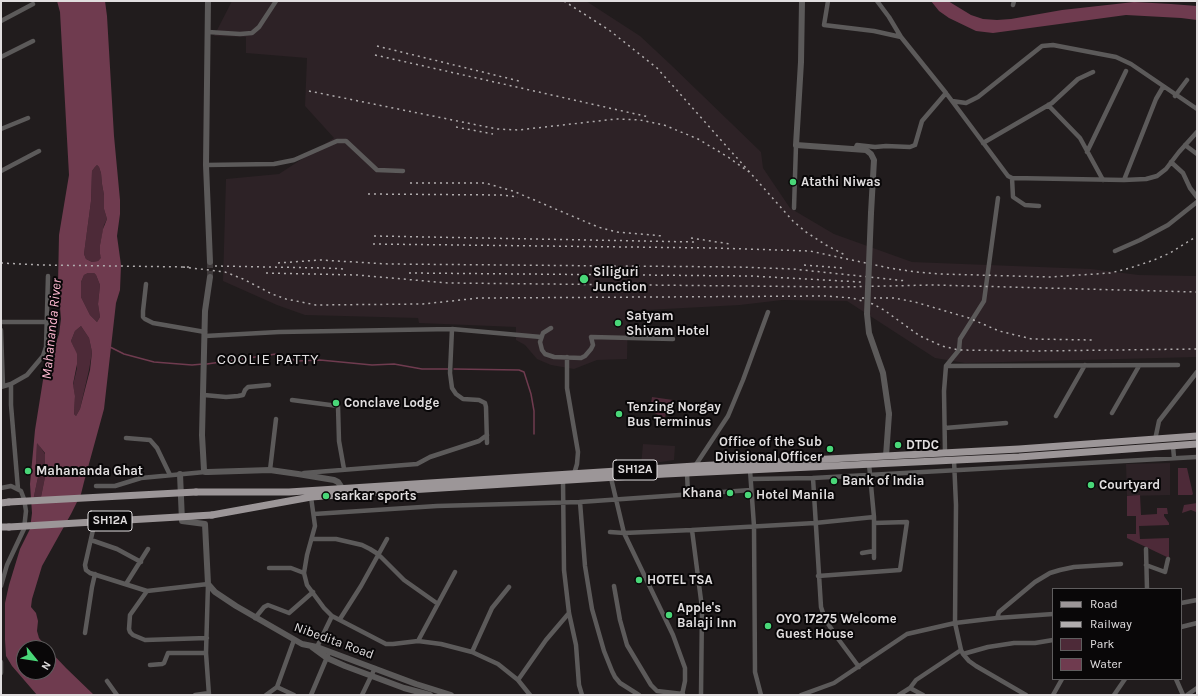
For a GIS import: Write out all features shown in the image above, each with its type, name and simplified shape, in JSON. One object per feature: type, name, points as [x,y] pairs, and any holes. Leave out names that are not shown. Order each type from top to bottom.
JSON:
[{"type":"main road","name":"SH12A","points":[[1,527],[212,515],[311,497],[562,481],[575,477],[611,478],[687,473],[886,456],[946,453],[954,456],[1173,442],[1197,436]]},
{"type":"main road","name":"SH12A","points":[[1,503],[196,492],[262,493],[575,477],[695,466],[799,468],[869,464],[1019,449],[1155,440],[1197,444]]},
{"type":"street","points":[[208,1],[206,165],[210,262]]},
{"type":"street","points":[[208,32],[240,34],[252,33],[276,1]]},
{"type":"street","points":[[794,208],[801,62],[802,1]]},
{"type":"street","points":[[828,1],[824,25],[874,31],[901,37]]},
{"type":"street","points":[[877,1],[901,37],[946,93],[1008,176],[1012,178],[1103,180],[1146,179],[1157,176],[1166,169],[1197,132]]},
{"type":"street","points":[[1,21],[33,4]]},
{"type":"street","points":[[1,58],[33,40]]},
{"type":"street","points":[[952,101],[966,104],[978,97],[1042,46],[1053,45],[1116,57],[1131,64],[1197,110]]},
{"type":"street","points":[[1088,152],[1126,71]]},
{"type":"street","points":[[983,143],[1048,105],[1078,79],[1093,72]]},
{"type":"street","points":[[1176,96],[1187,80]]},
{"type":"street","points":[[1124,180],[1156,99],[1163,87]]},
{"type":"street","points":[[855,149],[857,145],[910,148],[915,145],[922,121],[946,93]]},
{"type":"street","points":[[1048,105],[1080,138],[1103,180]]},
{"type":"street","points":[[1,128],[28,118]]},
{"type":"street","points":[[206,165],[274,164],[294,160],[337,141],[346,141],[377,170],[403,171]]},
{"type":"street","points":[[796,145],[866,150],[871,154],[874,160],[867,314],[869,333],[883,372],[889,414],[886,456]]},
{"type":"street","points":[[1185,145],[1197,154]]},
{"type":"street","points":[[1,171],[39,150]]},
{"type":"street","points":[[1171,162],[1183,173],[1190,188],[1197,196]]},
{"type":"street","points":[[1012,178],[1013,197],[1025,205],[1040,206]]},
{"type":"street","points":[[946,453],[944,391],[946,366],[959,350],[960,339],[984,301],[998,198]]},
{"type":"street","points":[[1115,251],[1140,240],[1168,224],[1197,202]]},
{"type":"street","points":[[1,330],[2,387],[27,375],[43,356],[46,347],[48,276]]},
{"type":"street","points":[[205,472],[202,435],[205,311],[210,277]]},
{"type":"street","points":[[146,284],[143,311],[143,316],[145,319],[153,323],[205,334],[452,329],[541,337]]},
{"type":"street","points":[[695,466],[728,416],[768,312]]},
{"type":"street","points":[[1,322],[47,322]]},
{"type":"street","points":[[551,328],[543,333],[540,346],[545,354],[554,357],[581,358],[589,353],[593,345],[591,337],[673,339]]},
{"type":"street","points":[[452,329],[450,373],[452,388],[456,394],[463,399],[479,400],[485,403],[487,443]]},
{"type":"street","points":[[567,357],[567,388],[578,452],[575,477]]},
{"type":"street","points":[[1056,416],[1085,365]]},
{"type":"street","points":[[946,366],[1178,366]]},
{"type":"street","points":[[1112,413],[1139,366]]},
{"type":"street","points":[[1155,440],[1159,421],[1197,372]]},
{"type":"street","points":[[11,384],[10,405],[18,489]]},
{"type":"street","points":[[204,395],[226,397],[238,396],[243,395],[248,387],[269,385]]},
{"type":"street","points":[[292,400],[338,406],[339,441],[344,469]]},
{"type":"street","points":[[270,470],[276,419]]},
{"type":"street","points":[[945,428],[1006,423]]},
{"type":"street","points":[[298,474],[417,464],[430,457],[479,441],[487,435]]},
{"type":"street","points":[[126,438],[150,440],[157,448],[170,475]]},
{"type":"street","points":[[1173,442],[1174,458]]},
{"type":"street","points":[[954,456],[955,623],[962,652],[976,666],[1026,695]]},
{"type":"street","points":[[751,479],[813,478],[1197,457]]},
{"type":"street","points":[[869,464],[874,517],[874,558]]},
{"type":"street","points":[[748,468],[751,479],[754,526],[755,672],[761,695]]},
{"type":"street","points":[[799,468],[800,478]]},
{"type":"street","points":[[96,486],[115,486],[142,478],[180,474],[270,470],[334,480],[338,482],[342,488]]},
{"type":"street","points":[[687,473],[688,496]]},
{"type":"street","points":[[180,474],[182,521],[205,524],[208,584],[206,653],[209,694],[195,695]]},
{"type":"street","points":[[611,478],[624,533],[673,635],[684,668],[685,681],[683,695],[657,691],[650,685],[627,644],[620,620],[614,586]]},
{"type":"street","points":[[813,478],[818,576],[822,613],[836,636],[859,667]]},
{"type":"street","points":[[562,481],[564,570],[569,613],[576,645],[579,685],[582,695]]},
{"type":"street","points":[[1,488],[8,486],[21,491],[26,511],[25,525],[7,565],[1,586]]},
{"type":"street","points":[[314,514],[437,506],[562,503],[688,496],[751,490]]},
{"type":"street","points":[[311,497],[315,526],[304,573],[307,585],[324,608],[332,616],[386,644],[418,641],[441,644],[472,652],[498,664],[518,680],[530,695]]},
{"type":"street","points":[[580,502],[585,566],[592,609],[604,651],[615,677],[639,695]]},
{"type":"street","points":[[610,532],[624,533],[692,530],[815,523],[874,517]]},
{"type":"street","points":[[818,576],[900,570],[907,522],[874,523]]},
{"type":"street","points":[[94,530],[85,566],[86,570],[90,573],[147,591],[208,584]]},
{"type":"street","points":[[692,530],[702,608],[701,695]]},
{"type":"street","points":[[312,538],[336,539],[362,545],[378,554],[404,580],[438,604]]},
{"type":"street","points":[[340,620],[387,539]]},
{"type":"street","points":[[91,540],[117,549],[141,562]]},
{"type":"street","points":[[1146,549],[1147,588]]},
{"type":"street","points":[[126,584],[148,550]]},
{"type":"street","points":[[862,552],[874,551]]},
{"type":"street","points":[[1146,565],[1165,572],[1168,559]]},
{"type":"street","points":[[997,618],[999,612],[1035,582],[1050,573],[1074,567],[1121,564]]},
{"type":"street","points":[[269,568],[291,568],[304,573]]},
{"type":"street","points":[[418,641],[455,572]]},
{"type":"street","points":[[85,633],[95,574]]},
{"type":"street","name":"Nibedita Road","points":[[208,584],[215,592],[255,618],[294,640],[451,695]]},
{"type":"street","points":[[472,652],[492,608],[510,587]]},
{"type":"street","points":[[147,591],[130,615],[129,629],[132,634],[145,640],[207,638]]},
{"type":"street","points":[[255,618],[264,607],[268,605],[289,613],[296,609],[312,592]]},
{"type":"street","points":[[1182,603],[1197,600]]},
{"type":"street","points":[[518,680],[546,640],[569,613]]},
{"type":"street","points":[[801,695],[834,683],[907,634],[955,623],[1052,614]]},
{"type":"street","points":[[332,616],[314,646],[326,658],[404,688],[413,693],[430,695]]},
{"type":"street","points":[[1182,627],[1197,623]]},
{"type":"street","points":[[266,695],[277,687],[294,640]]},
{"type":"street","points":[[899,695],[910,688],[916,680],[962,652],[994,646],[1052,640]]},
{"type":"street","points":[[311,695],[326,658],[330,652]]},
{"type":"street","points":[[150,665],[164,663],[168,653],[206,653]]},
{"type":"street","points":[[1,662],[1,673]]},
{"type":"street","points":[[362,695],[375,668]]},
{"type":"street","points":[[1053,695],[1061,680]]},
{"type":"street","points":[[1114,695],[1124,680]]},
{"type":"street","points":[[1176,680],[1183,695]]},
{"type":"street","points":[[107,681],[117,695]]},
{"type":"street","points":[[413,693],[416,684]]},
{"type":"street","points":[[277,687],[294,695]]},
{"type":"street","points":[[910,688],[924,695]]},
{"type":"street","points":[[1187,695],[1197,688]]},
{"type":"shaded area","points":[[232,1],[586,1],[640,36],[670,64],[761,152],[763,168],[790,208],[834,234],[912,262],[1091,269],[1139,275],[1197,276],[1197,357],[965,363],[935,358],[847,301],[782,300],[740,305],[628,311],[627,359],[597,360],[574,369],[551,365],[537,359],[525,345],[516,340],[516,327],[419,323],[418,318],[305,315],[277,305],[223,281],[226,179],[279,174],[334,138],[305,106],[307,58],[246,53],[246,37],[214,36]]},
{"type":"shaded area","points":[[643,444],[675,446],[674,460],[641,465]]},
{"type":"shaded area","points":[[1170,463],[1170,495],[1127,496],[1126,464]]},
{"type":"green space","points":[[97,165],[101,173],[104,209],[107,219],[104,225],[100,245],[100,254],[102,258],[98,261],[92,262],[86,259],[84,254],[91,201],[92,171]]},
{"type":"green space","points":[[94,273],[96,275],[100,285],[98,304],[100,317],[97,322],[90,315],[81,297],[81,282],[84,275]]},
{"type":"green space","points":[[81,326],[89,338],[92,352],[80,409],[76,416],[74,414],[75,396],[73,385],[77,368],[74,348],[71,341],[75,331]]},
{"type":"green space","points":[[652,397],[673,400],[667,409],[665,418],[650,411]]},
{"type":"green space","points":[[37,442],[45,454],[45,477],[41,497],[33,501],[38,477],[36,466]]},
{"type":"green space","points":[[1178,468],[1187,468],[1192,495],[1178,495]]},
{"type":"green space","points":[[1140,495],[1141,515],[1157,514],[1157,508],[1167,508],[1168,514],[1164,514],[1164,516],[1169,525],[1139,526],[1140,539],[1169,538],[1169,558],[1127,538],[1127,534],[1136,534],[1136,516],[1127,516],[1127,496]]},
{"type":"green space","points":[[1197,503],[1197,514],[1191,510],[1182,513],[1184,505]]},
{"type":"water","points":[[57,1],[105,1],[120,200],[117,236],[121,265],[120,290],[116,303],[104,409],[81,494],[42,566],[32,599],[31,607],[36,613],[38,621],[37,631],[41,640],[16,640],[16,671],[6,656],[5,603],[20,549],[30,529],[32,513],[30,484],[35,430],[43,380],[59,334],[61,319],[58,284],[59,235],[69,175],[60,12]],"holes":[[[97,165],[101,173],[104,209],[107,219],[103,229],[100,245],[101,258],[98,261],[92,262],[86,259],[84,254],[91,201],[92,171]],[[94,273],[100,285],[98,304],[100,317],[97,322],[90,315],[81,297],[81,282],[84,275]],[[81,326],[89,338],[92,352],[90,370],[80,409],[76,416],[74,414],[75,396],[73,384],[77,364],[77,354],[71,341],[75,331]],[[37,443],[45,453],[45,477],[41,497],[33,501],[38,477],[36,466]]]},
{"type":"water","points":[[931,1],[948,1],[971,15],[983,19],[997,20],[1062,10],[1134,2],[1197,6],[1197,20],[1126,15],[993,33],[976,31],[949,18],[939,11]]},
{"type":"water","points":[[56,657],[94,695],[37,695],[24,680],[56,680]]},
{"type":"waterway","points":[[110,347],[124,354],[154,362],[192,365],[203,364]]},
{"type":"waterway","points":[[207,364],[276,354],[297,361],[320,360],[372,365],[394,364],[422,369],[450,369]]},
{"type":"waterway","points":[[454,369],[519,370],[524,372],[531,394],[534,411],[534,434]]},
{"type":"tunnel","points":[[210,262],[210,277]]},
{"type":"railway","points":[[564,1],[609,30],[657,68],[793,221],[806,232],[845,255]]},
{"type":"railway","points":[[377,46],[519,81]]},
{"type":"railway","points":[[375,55],[649,117]]},
{"type":"railway","points":[[309,91],[497,129],[518,130],[616,119],[640,120],[664,125],[698,139],[749,172]]},
{"type":"railway","points":[[456,127],[493,134]]},
{"type":"railway","points":[[410,183],[485,183],[513,191],[598,227],[617,232],[663,236]]},
{"type":"railway","points":[[368,194],[502,195],[518,197]]},
{"type":"railway","points":[[374,236],[696,242]]},
{"type":"railway","points":[[373,244],[714,248],[810,251],[889,268],[916,272],[1050,277],[1110,273],[1130,268],[1170,253],[1197,236]]},
{"type":"railway","points":[[691,238],[730,244]]},
{"type":"railway","points":[[278,263],[320,260],[388,264],[738,267],[793,269],[907,281]]},
{"type":"railway","points":[[1,263],[189,267]]},
{"type":"railway","points":[[804,265],[842,268]]},
{"type":"railway","points":[[215,266],[345,269]]},
{"type":"railway","points":[[183,267],[225,272],[243,279],[272,294],[286,299],[316,305],[423,304],[479,298],[826,296],[852,298],[873,304],[884,310],[920,336],[942,346],[959,350],[1034,351],[1197,349]]},
{"type":"railway","points":[[266,273],[357,275],[448,283],[840,287],[933,285],[1197,292]]},
{"type":"railway","points":[[409,273],[751,276],[861,282]]},
{"type":"railway","points":[[862,298],[894,298],[915,302],[969,318],[999,331],[1032,339],[1092,340]]},
{"type":"place","name":"Atathi Niwas","points":[[793,182]]},
{"type":"place","name":"Siliguri Junction","points":[[584,279]]},
{"type":"place","name":"Satyam Shivam Hotel","points":[[618,323]]},
{"type":"place","name":"Conclave Lodge","points":[[336,403]]},
{"type":"place","name":"Tenzing Norgay Bus Terminus","points":[[619,414]]},
{"type":"place","name":"DTDC","points":[[898,445]]},
{"type":"place","name":"Office of the Sub Divisional Officer","points":[[830,449]]},
{"type":"place","name":"Mahananda Ghat","points":[[28,471]]},
{"type":"place","name":"Bank of India","points":[[834,481]]},
{"type":"place","name":"Courtyard","points":[[1091,485]]},
{"type":"place","name":"Khana","points":[[730,493]]},
{"type":"place","name":"Hotel Manila","points":[[748,495]]},
{"type":"place","name":"sarkar sports","points":[[326,496]]},
{"type":"place","name":"HOTEL TSA","points":[[639,580]]},
{"type":"place","name":"Apple's Balaji Inn","points":[[669,615]]},
{"type":"place","name":"OYO 17275 Welcome Guest House","points":[[768,626]]},
{"type":"district","name":"COOLIE PATTY","points":[[268,360]]},
{"type":"water label","name":"Mahananda River","points":[[52,329]]}]
